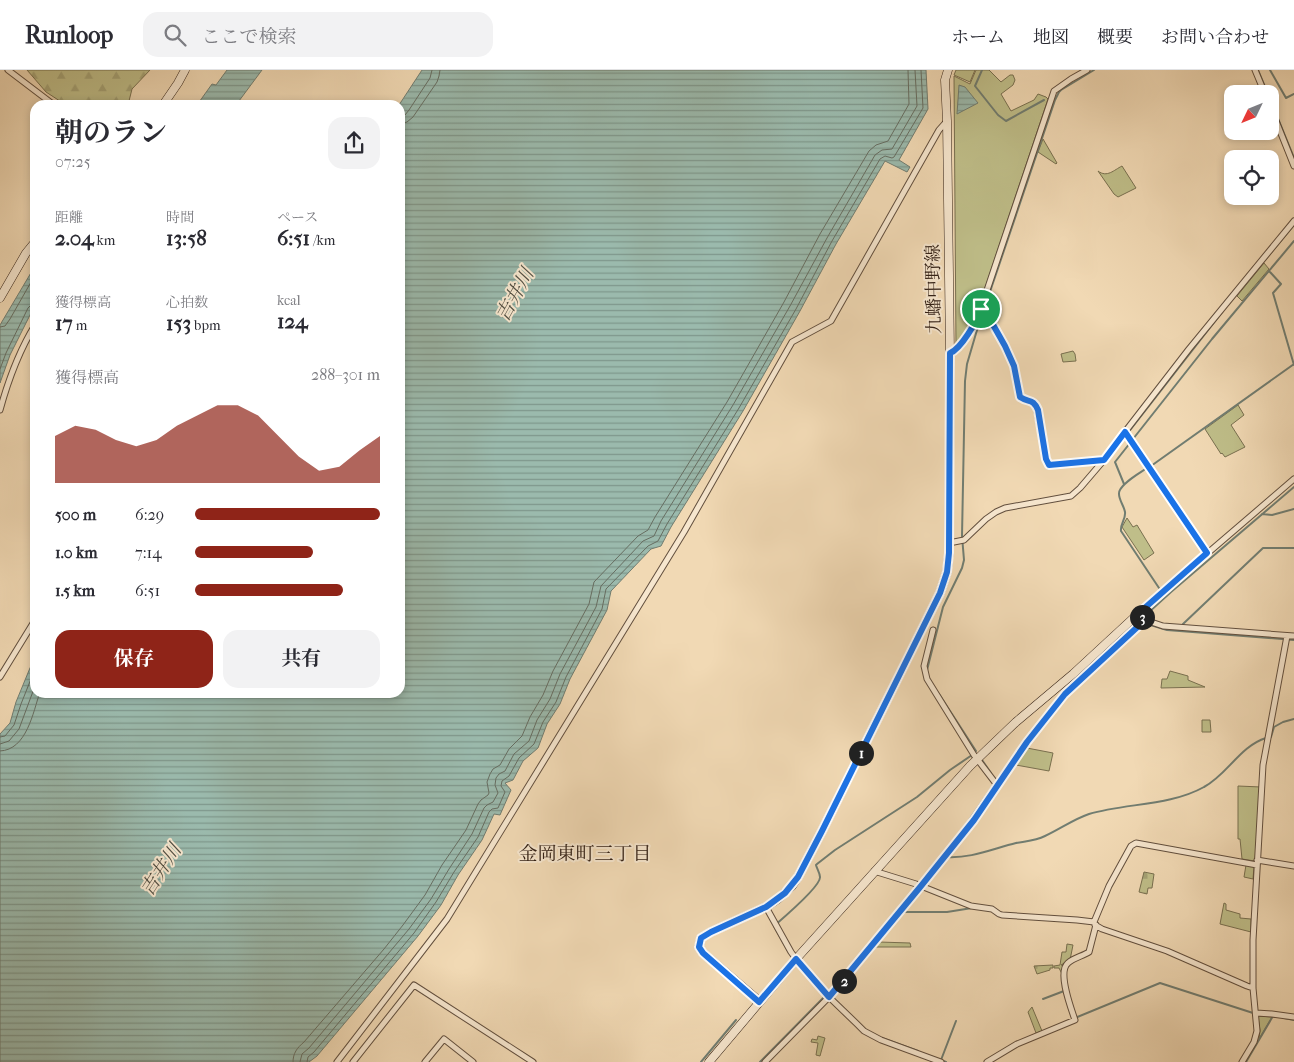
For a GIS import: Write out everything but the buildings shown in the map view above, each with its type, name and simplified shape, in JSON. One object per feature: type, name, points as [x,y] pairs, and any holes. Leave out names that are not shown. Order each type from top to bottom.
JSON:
[{"type":"main road","points":[[166,100],[185,70]]},
{"type":"main road","name":"九蟠中野線","points":[[759,1002],[700,950],[701,938],[766,907],[792,886],[826,823],[940,593],[947,572],[949,543],[950,353],[945,80],[948,70]]},
{"type":"main road","points":[[0,298],[30,248]]},
{"type":"main road","points":[[709,1062],[796,959],[977,759],[1016,722],[1143,619]]},
{"type":"street","points":[[8,70],[47,100]]},
{"type":"street","points":[[950,353],[964,339],[982,310],[1054,91],[1070,79],[1087,70]]},
{"type":"street","points":[[1255,70],[1261,85]]},
{"type":"street","points":[[337,1062],[447,919],[684,532],[792,342],[831,321],[939,130],[947,121]]},
{"type":"street","points":[[1279,128],[1294,166]]},
{"type":"street","points":[[949,543],[963,540],[996,512],[1006,508],[1071,496],[1080,488],[1126,434],[1194,343],[1294,221]]},
{"type":"street","points":[[982,310],[1005,346],[1014,366],[1020,397],[1034,402],[1038,410],[1046,459],[1049,465],[1104,460]]},
{"type":"street","points":[[0,410],[5,391],[17,361],[30,335]]},
{"type":"street","points":[[1126,434],[1207,553]]},
{"type":"street","points":[[765,1062],[827,995],[974,820],[996,783],[1065,694],[1143,619],[1207,553],[1294,479]]},
{"type":"street","points":[[1143,619],[1163,626],[1179,628],[1287,639],[1294,636]]},
{"type":"street","points":[[0,677],[30,628]]},
{"type":"street","points":[[933,630],[924,666],[926,679],[977,759],[996,783]]},
{"type":"street","points":[[1242,1062],[1254,1042],[1257,1031],[1253,988],[1253,940],[1263,765],[1287,639]]},
{"type":"street","points":[[987,1062],[1017,1044],[1075,1018],[1065,986],[1064,968],[1068,962],[1088,953],[1090,950],[1095,924],[1109,886],[1133,844],[1257,863],[1294,866]]},
{"type":"street","points":[[874,871],[919,885],[971,906],[992,909],[1002,915],[1095,924],[1102,929],[1167,951],[1253,988]]},
{"type":"street","points":[[766,907],[796,959],[827,995],[864,1031],[881,1040],[941,1062]]},
{"type":"street","points":[[353,1062],[414,985],[533,1062]]},
{"type":"street","points":[[1256,1013],[1294,1017]]},
{"type":"street","points":[[425,1062],[444,1039],[473,1062]]},
{"type":"green space","points":[[27,70],[150,70],[132,89],[129,100],[58,100],[46,92]]},
{"type":"green space","points":[[956,70],[975,70],[970,82],[954,75]]},
{"type":"green space","points":[[976,70],[989,70],[1001,82],[1010,75],[1013,75],[1015,80],[1013,85],[1001,94],[1011,111],[1034,100],[1038,94],[1048,99],[975,318],[956,344],[954,76],[970,84]]},
{"type":"green space","points":[[1043,139],[1057,163],[1056,164],[1038,152]]},
{"type":"green space","points":[[1122,166],[1136,188],[1118,197],[1098,171],[1107,174]]},
{"type":"green space","points":[[1264,263],[1269,269],[1242,301],[1237,296]]},
{"type":"green space","points":[[1073,351],[1076,361],[1063,362],[1061,354]]},
{"type":"green space","points":[[1238,405],[1244,415],[1231,425],[1245,447],[1225,457],[1221,454],[1205,429]]},
{"type":"green space","points":[[1127,518],[1133,527],[1137,525],[1154,553],[1144,560],[1122,527]]},
{"type":"green space","points":[[1170,671],[1188,676],[1188,680],[1205,687],[1161,688],[1162,679],[1167,679]]},
{"type":"green space","points":[[1202,720],[1210,720],[1211,732],[1202,732]]},
{"type":"green space","points":[[1027,748],[1053,753],[1049,771],[1016,765],[1015,762]]},
{"type":"green space","points":[[1238,786],[1261,787],[1255,861],[1242,859],[1240,839],[1238,839]]},
{"type":"green space","points":[[1246,865],[1254,867],[1253,879],[1244,877]]},
{"type":"green space","points":[[1144,872],[1154,874],[1152,888],[1148,888],[1147,894],[1139,892]]},
{"type":"green space","points":[[1224,903],[1226,904],[1226,910],[1240,914],[1240,918],[1251,919],[1251,932],[1220,924]]},
{"type":"green space","points":[[879,942],[910,943],[911,947],[875,947]]},
{"type":"green space","points":[[1067,944],[1073,945],[1070,960],[1061,965],[1064,965],[1063,976],[1059,968],[1054,968],[1054,966],[1060,965],[1062,952],[1066,952]]},
{"type":"green space","points":[[1053,965],[1053,968],[1050,968],[1050,970],[1037,974],[1034,966]]},
{"type":"green space","points":[[1032,1007],[1042,1031],[1036,1033],[1028,1012]]},
{"type":"green space","points":[[1258,1017],[1272,1017],[1259,1039]]},
{"type":"green space","points":[[818,1036],[825,1038],[820,1056],[816,1055],[818,1043],[811,1042],[812,1039],[817,1040]]},
{"type":"water","points":[[227,70],[262,70],[240,100],[201,100],[212,84],[216,85]]},
{"type":"water","name":"吉井川","points":[[422,70],[926,70],[928,109],[899,160],[910,167],[907,172],[885,161],[836,244],[743,411],[661,546],[651,549],[611,591],[607,610],[570,679],[560,704],[547,724],[538,748],[523,761],[513,780],[505,783],[511,790],[500,815],[494,814],[482,840],[458,875],[441,905],[418,936],[317,1056],[309,1062],[0,1062],[0,734],[10,723],[16,702],[30,668],[30,698],[405,698],[405,100],[402,100]]},
{"type":"water","points":[[959,85],[965,87],[978,103],[957,114]]},
{"type":"water","points":[[30,274],[30,315],[10,355],[0,383],[0,325]]},
{"type":"waterway","points":[[982,70],[975,86],[998,115],[1006,121],[1044,100]]},
{"type":"waterway","points":[[927,670],[943,607],[964,560],[962,536],[965,381],[967,364],[1055,100],[1061,90],[1094,70]]},
{"type":"waterway","points":[[1258,70],[1264,85]]},
{"type":"waterway","points":[[1270,70],[1286,98],[1294,94]]},
{"type":"waterway","points":[[1279,121],[1294,158]]},
{"type":"waterway","points":[[1240,290],[1294,225]]},
{"type":"waterway","points":[[1133,439],[1212,339],[1294,241]]},
{"type":"waterway","points":[[1270,272],[1281,284],[1273,293],[1294,365]]},
{"type":"waterway","points":[[1106,461],[1223,311]]},
{"type":"waterway","points":[[1151,466],[1294,364]]},
{"type":"waterway","points":[[1124,484],[1115,462],[1130,443]]},
{"type":"waterway","points":[[1147,468],[1126,483],[1120,491],[1119,496],[1125,512],[1121,531],[1159,588]]},
{"type":"waterway","points":[[1025,740],[1058,698],[1082,673],[1171,592],[1294,487]]},
{"type":"waterway","points":[[1262,514],[1272,515],[1294,509]]},
{"type":"waterway","points":[[1183,624],[1263,548],[1294,548]]},
{"type":"waterway","points":[[1144,623],[1167,630],[1294,640]]},
{"type":"waterway","points":[[939,694],[976,751]]},
{"type":"waterway","points":[[1271,737],[1274,727],[1294,719]]},
{"type":"waterway","points":[[945,857],[963,857],[1034,840],[1089,814],[1177,798],[1191,793],[1212,782],[1249,747],[1266,738]]},
{"type":"waterway","points":[[920,883],[969,820],[1022,744]]},
{"type":"waterway","points":[[788,951],[774,926],[819,881],[820,876],[816,865],[835,850],[917,797],[972,755]]},
{"type":"waterway","points":[[982,760],[991,773]]},
{"type":"waterway","points":[[899,908],[917,887]]},
{"type":"waterway","points":[[905,912],[947,912],[972,908]]},
{"type":"waterway","points":[[760,1062],[831,990],[873,941]]},
{"type":"waterway","points":[[1075,1018],[1160,983],[1253,1013]]},
{"type":"waterway","points":[[1043,999],[1064,991]]},
{"type":"waterway","points":[[1246,1062],[1273,1016],[1275,1017]]},
{"type":"waterway","points":[[1284,1018],[1294,1020]]},
{"type":"waterway","points":[[701,1062],[736,1020]]},
{"type":"waterway","points":[[941,1060],[956,1021]]},
{"type":"waterway","points":[[882,1038],[918,1051]]},
{"type":"waterway","points":[[941,1060],[946,1062]]},
{"type":"district","name":"金岡東町三丁目","points":[[585,854]]},
{"type":"route","points":[[981,309],[987,314],[1014,366],[1020,397],[1034,402],[1038,410],[1046,459],[1049,465],[1104,460],[1125,432],[1207,553],[1139,613],[1145,620],[1065,694],[1027,742],[974,820],[829,997],[796,959],[759,1002],[703,953],[700,950],[699,944],[701,938],[711,932],[766,907],[792,886],[822,831],[940,593],[947,572],[949,553],[950,353],[964,339],[981,309]]}]
